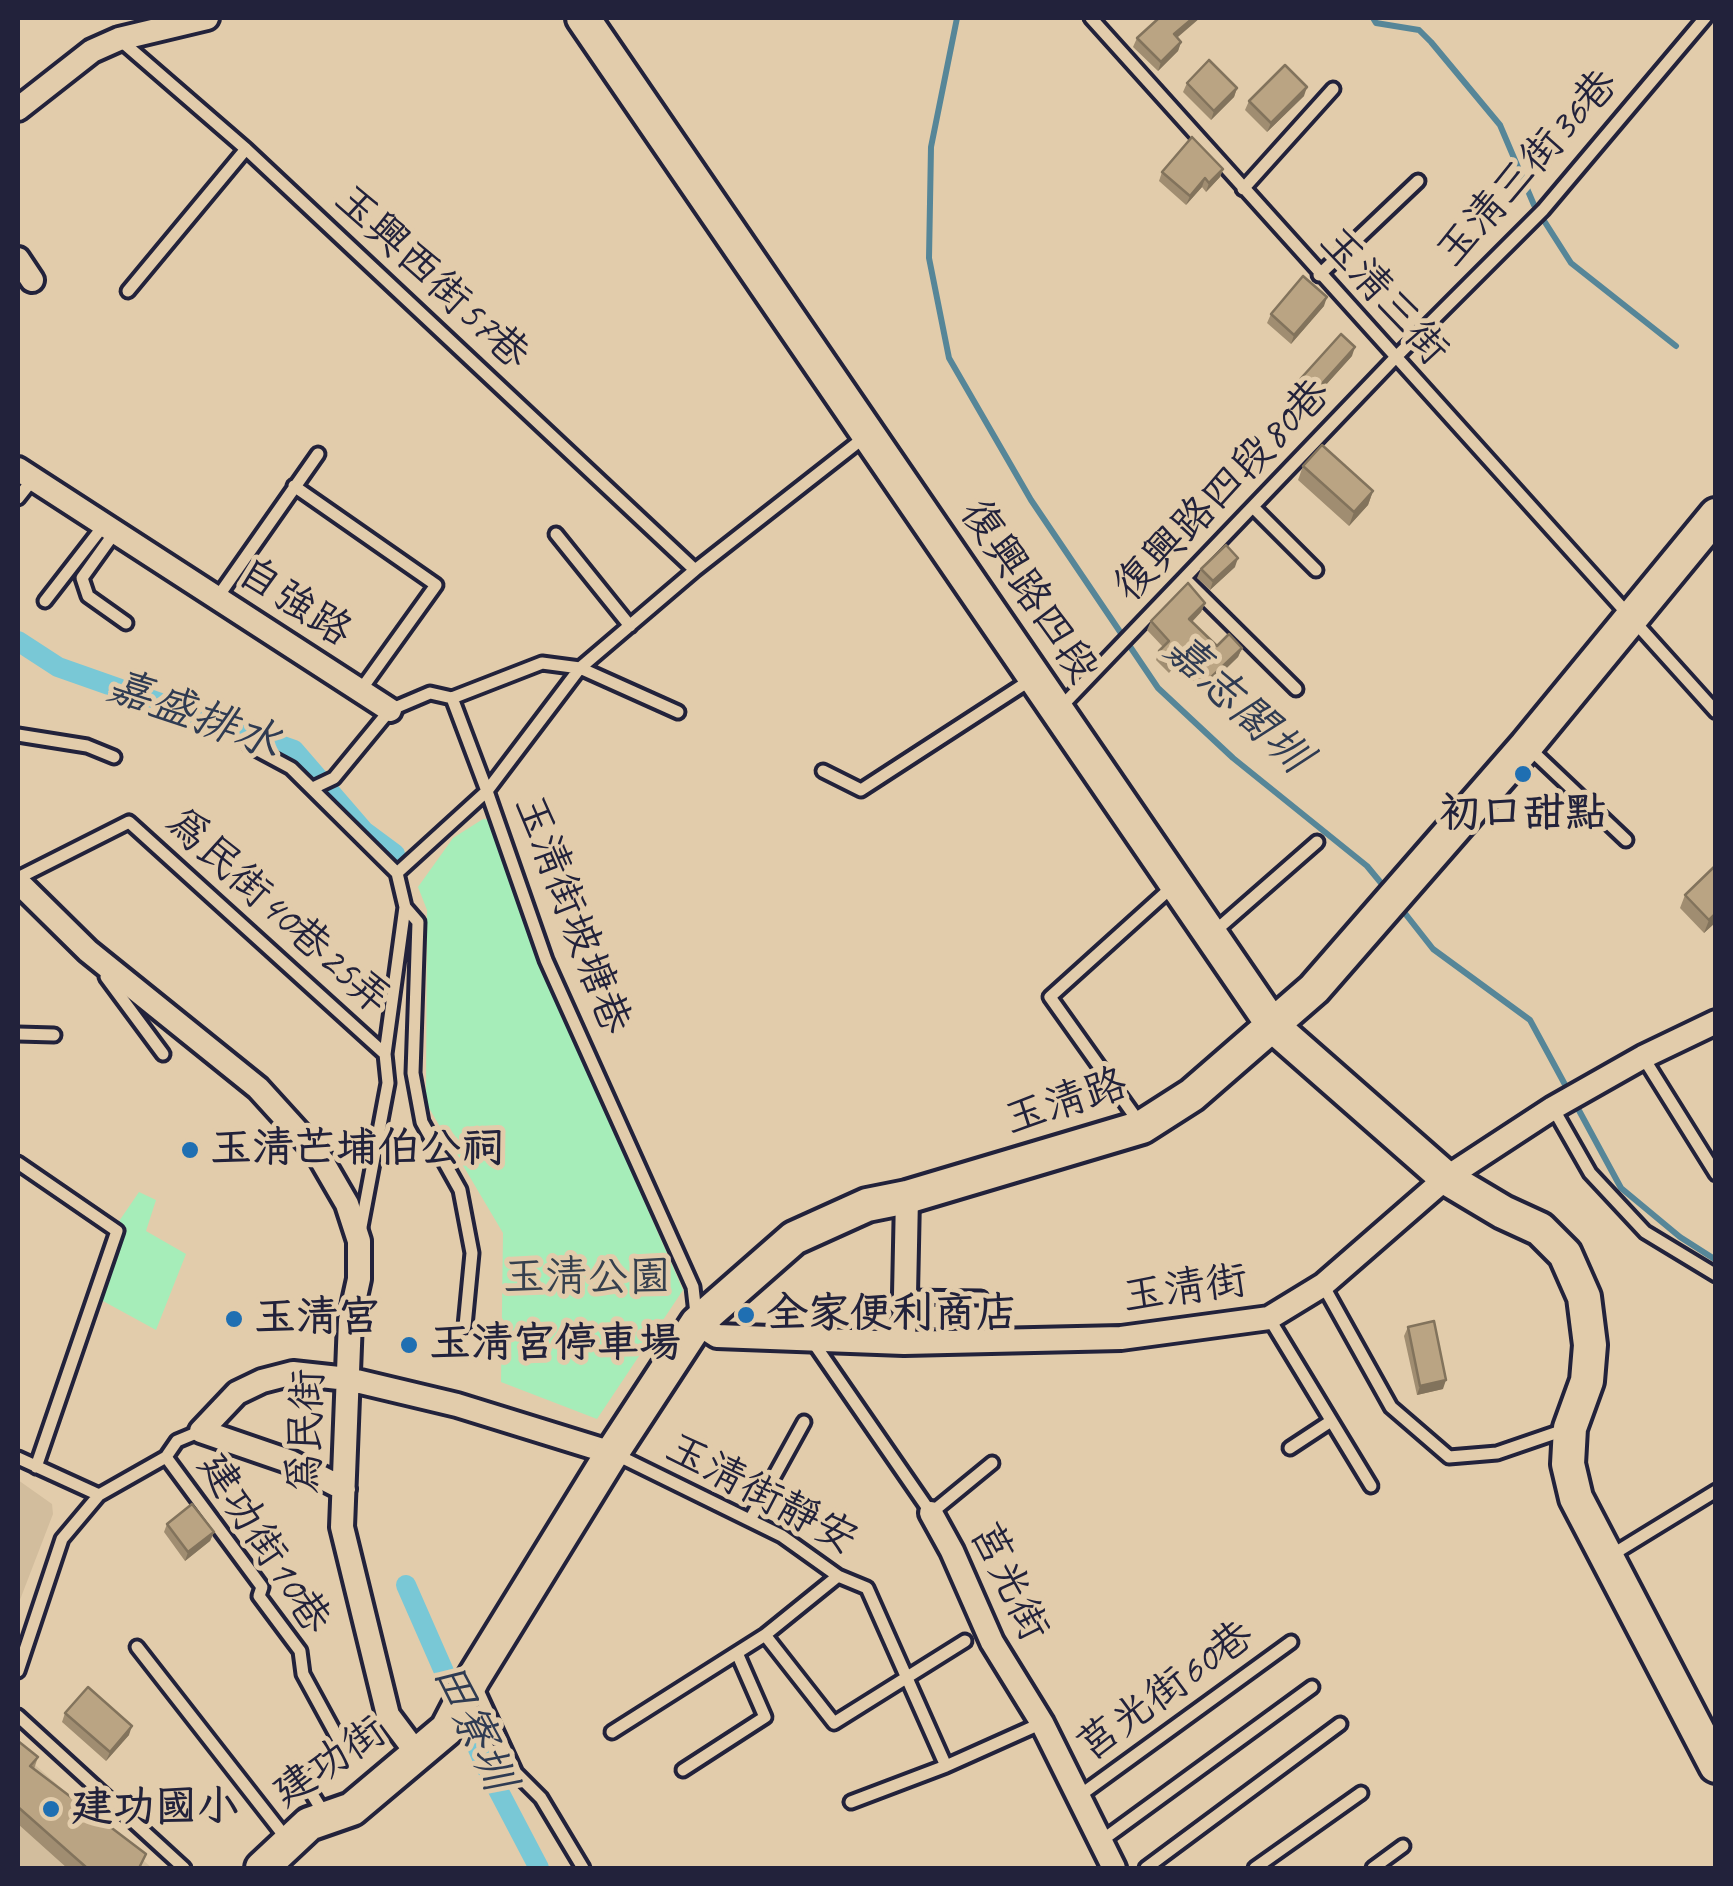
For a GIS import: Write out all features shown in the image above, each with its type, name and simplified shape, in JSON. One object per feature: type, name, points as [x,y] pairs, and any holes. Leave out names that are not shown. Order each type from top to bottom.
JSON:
[{"type":"street","points":[[18,109],[92,51],[120,39],[208,18]]},
{"type":"street","name":"復興路四段","points":[[583,18],[1274,1027],[1446,1178]]},
{"type":"street","points":[[18,258],[32,280]]},
{"type":"street","name":"自強路","points":[[25,474],[390,710]]},
{"type":"street","name":"玉清路","points":[[448,1729],[473,1679],[697,1323],[794,1238],[867,1206],[1142,1127],[1192,1096],[1314,989],[1526,746],[1716,514]]},
{"type":"street","name":"為民街","points":[[18,880],[88,951],[258,1088],[318,1154],[347,1204],[359,1241],[359,1279],[350,1320],[342,1527],[388,1715],[418,1755]]},
{"type":"street","name":"玉清街","points":[[697,1323],[717,1336],[904,1343],[1121,1338],[1269,1318],[1322,1286],[1446,1178],[1553,1108],[1643,1057],[1716,1022]]},
{"type":"street","points":[[1446,1178],[1540,1229],[1565,1254],[1584,1297],[1590,1346],[1587,1381],[1570,1428],[1568,1464],[1576,1498],[1716,1766]]},
{"type":"street","points":[[904,1343],[906,1197]]},
{"type":"street","points":[[344,1489],[291,1462],[202,1431],[237,1392],[293,1373],[348,1378],[457,1405],[612,1453]]},
{"type":"street","name":"莒光街","points":[[931,1513],[952,1550],[992,1642],[1042,1723],[1114,1868]]},
{"type":"street","name":"建功街","points":[[262,1868],[309,1824],[352,1808],[448,1729]]},
{"type":"lane","name":"玉清三街","points":[[1091,18],[1394,359],[1716,712]]},
{"type":"lane","name":"玉清三街36巷","points":[[1394,359],[1543,210],[1705,18]]},
{"type":"lane","name":"玉興西街57巷","points":[[120,39],[246,149],[694,570]]},
{"type":"lane","points":[[1243,189],[1333,89]]},
{"type":"lane","points":[[128,292],[246,149]]},
{"type":"lane","points":[[1319,275],[1418,181]]},
{"type":"lane","name":"復興路四段80巷","points":[[1057,710],[1394,359]]},
{"type":"lane","name":"玉清街坡塘巷","points":[[697,1323],[693,1288],[546,960],[488,791],[580,668],[694,570],[868,434]]},
{"type":"lane","points":[[217,598],[318,454]]},
{"type":"lane","points":[[18,498],[25,474]]},
{"type":"lane","points":[[294,486],[436,585],[360,691]]},
{"type":"lane","points":[[1253,507],[1316,570]]},
{"type":"lane","points":[[45,601],[109,529]]},
{"type":"lane","points":[[109,529],[82,578],[88,596],[126,623]]},
{"type":"lane","points":[[556,534],[630,626]]},
{"type":"lane","points":[[1184,579],[1296,689]]},
{"type":"lane","points":[[314,788],[334,778],[390,710],[430,692],[452,698],[542,663],[580,668],[678,712]]},
{"type":"lane","points":[[823,771],[860,790],[1034,677]]},
{"type":"lane","points":[[397,874],[488,791],[452,698]]},
{"type":"lane","points":[[18,735],[87,746],[114,756]]},
{"type":"lane","points":[[250,746],[291,768],[314,788],[397,874],[405,908],[385,1054],[388,1083],[359,1241]]},
{"type":"lane","points":[[1526,746],[1626,840]]},
{"type":"lane","name":"為民街40巷25弄","points":[[18,880],[129,822],[385,1054]]},
{"type":"lane","points":[[1211,935],[1316,842]]},
{"type":"lane","points":[[1142,1127],[1050,996],[1175,884]]},
{"type":"lane","points":[[405,908],[418,922],[414,1072],[422,1122],[460,1190],[472,1253],[466,1326]]},
{"type":"lane","points":[[88,951],[163,1054]]},
{"type":"lane","points":[[18,1034],[54,1034]]},
{"type":"lane","points":[[1643,1057],[1716,1174]]},
{"type":"lane","points":[[1553,1108],[1590,1173],[1645,1232],[1716,1274]]},
{"type":"lane","points":[[18,1163],[117,1230],[36,1466]]},
{"type":"lane","points":[[1322,1286],[1391,1407],[1449,1458],[1497,1453],[1570,1428]]},
{"type":"lane","points":[[905,1296],[981,1298]]},
{"type":"lane","points":[[1269,1318],[1371,1486]]},
{"type":"lane","name":"莒光街","points":[[812,1342],[931,1513]]},
{"type":"lane","points":[[1290,1448],[1332,1421]]},
{"type":"lane","points":[[750,1520],[804,1422]]},
{"type":"lane","points":[[18,1671],[62,1540],[98,1494],[166,1457],[177,1440],[202,1431]]},
{"type":"lane","name":"玉清街靜安","points":[[612,1453],[782,1536],[838,1576],[867,1588],[946,1766]]},
{"type":"lane","name":"建功街10巷","points":[[166,1457],[262,1587],[260,1596],[300,1651],[303,1674],[340,1742],[340,1748],[308,1778],[307,1786],[328,1819]]},
{"type":"lane","points":[[18,1458],[98,1494]]},
{"type":"lane","points":[[931,1513],[992,1462]]},
{"type":"lane","points":[[1607,1558],[1716,1491]]},
{"type":"lane","points":[[612,1732],[765,1635],[838,1576]]},
{"type":"lane","points":[[765,1635],[834,1723],[965,1640]]},
{"type":"lane","name":"莒光街60巷","points":[[1079,1796],[1291,1642]]},
{"type":"lane","points":[[137,1647],[289,1842]]},
{"type":"lane","points":[[682,1770],[766,1716],[737,1652]]},
{"type":"lane","points":[[473,1679],[516,1773],[541,1798],[583,1868]]},
{"type":"lane","points":[[1101,1842],[1312,1688]]},
{"type":"lane","points":[[18,1716],[184,1868]]},
{"type":"lane","points":[[851,1802],[946,1766],[1042,1723]]},
{"type":"lane","points":[[1146,1868],[1340,1724]]},
{"type":"lane","points":[[1255,1868],[1360,1792]]},
{"type":"lane","points":[[1373,1868],[1403,1846]]},
{"type":"shaded area","points":[[18,1480],[52,1504],[53,1514],[18,1605]]},
{"type":"shaded area","name":"建功國小","points":[[18,1750],[152,1868],[18,1868]]},
{"type":"green space","name":"玉清公園","points":[[483,819],[494,820],[537,956],[683,1290],[597,1419],[501,1382],[503,1233],[426,1103],[427,910],[418,887],[453,838]]},
{"type":"green space","points":[[139,1192],[156,1200],[146,1231],[186,1254],[156,1330],[92,1295],[113,1230]]},
{"type":"building","points":[[1159,18],[1193,18],[1174,34],[1181,42],[1161,62],[1137,38]]},
{"type":"building","points":[[1209,60],[1237,88],[1214,111],[1187,83]]},
{"type":"building","points":[[1285,65],[1307,87],[1271,123],[1249,101]]},
{"type":"building","points":[[1192,137],[1223,169],[1209,183],[1205,178],[1190,196],[1162,172]]},
{"type":"building","points":[[1303,276],[1327,297],[1294,335],[1271,314]]},
{"type":"building","points":[[1341,334],[1355,347],[1308,399],[1294,386]]},
{"type":"building","points":[[1322,445],[1373,491],[1354,512],[1303,466]]},
{"type":"building","points":[[1226,545],[1238,558],[1213,581],[1201,569]]},
{"type":"building","points":[[1188,583],[1205,603],[1189,619],[1217,646],[1229,634],[1242,648],[1206,682],[1178,658],[1172,664],[1159,651],[1169,641],[1151,621]]},
{"type":"building","points":[[1716,865],[1716,913],[1709,920],[1685,895]]},
{"type":"building","points":[[1434,1321],[1446,1380],[1420,1386],[1408,1327]]},
{"type":"building","points":[[192,1504],[214,1532],[188,1552],[167,1524]]},
{"type":"building","points":[[88,1687],[132,1726],[110,1752],[65,1713]]},
{"type":"building","name":"建功國小","points":[[18,1741],[38,1757],[30,1766],[146,1854],[139,1868],[87,1868],[18,1807]]},
{"type":"waterway","name":"嘉志閣圳","points":[[957,18],[931,147],[929,258],[949,358],[1031,500],[1158,688],[1233,758],[1367,866],[1386,889]]},
{"type":"waterway","points":[[1373,18],[1376,23],[1419,30],[1431,42],[1500,125],[1534,205],[1571,263],[1676,346]]},
{"type":"waterway","name":"嘉盛排水","points":[[18,641],[58,667],[294,750],[364,831],[395,854]]},
{"type":"waterway","name":"嘉志閣圳","points":[[1400,907],[1433,949],[1530,1020],[1621,1188],[1680,1237],[1716,1260]]},
{"type":"waterway","name":"田寮圳","points":[[406,1585],[485,1765],[539,1868]]},
{"type":"place","name":"初口甜點","points":[[1523,774]]},
{"type":"place","name":"玉清芒埔伯公祠","points":[[190,1150]]},
{"type":"place","name":"全家便利商店","points":[[746,1315]]},
{"type":"place","name":"玉清宮","points":[[234,1319]]},
{"type":"place","name":"玉清宮停車場","points":[[409,1345]]},
{"type":"place","name":"建功國小","points":[[51,1809]]}]
